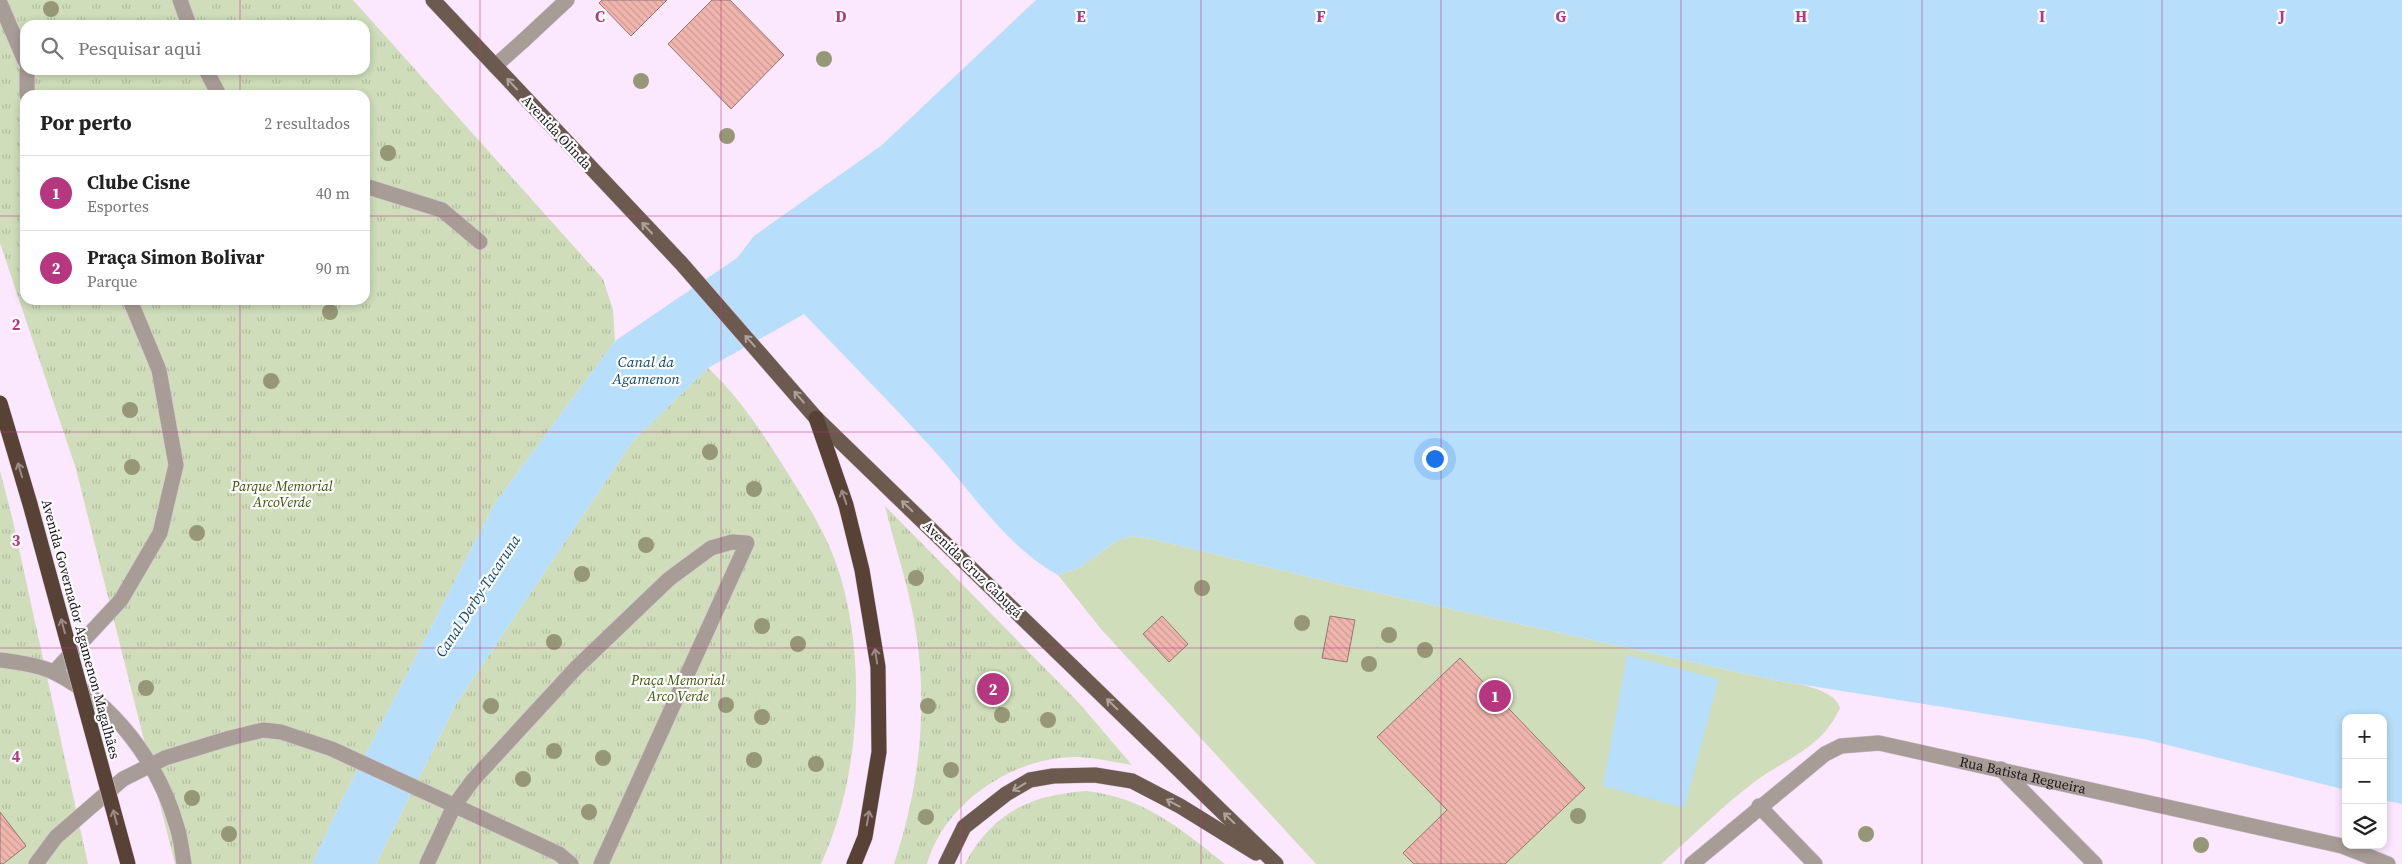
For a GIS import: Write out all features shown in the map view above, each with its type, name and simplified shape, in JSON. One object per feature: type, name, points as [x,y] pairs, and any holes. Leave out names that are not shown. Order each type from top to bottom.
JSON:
[{"type":"highway","name":"Avenida Governador Agamenon Magalhães","points":[[0,402],[33,513],[128,864]]},
{"type":"highway","points":[[816,418],[846,505],[862,570],[878,667],[879,752],[865,837],[854,864]]},
{"type":"main road","name":"Avenida Olinda","points":[[433,0],[681,263]]},
{"type":"main road","name":"Avenida Cruz Cabugá","points":[[681,263],[816,418],[1275,864]]},
{"type":"main road","points":[[946,864],[964,827],[1030,780],[1045,777],[1095,774],[1132,781],[1180,806],[1275,864]]},
{"type":"street","points":[[180,0],[187,20]]},
{"type":"street","points":[[496,66],[567,0]]},
{"type":"street","points":[[0,3],[20,49]]},
{"type":"street","points":[[27,90],[28,75]]},
{"type":"street","points":[[209,75],[216,90]]},
{"type":"street","points":[[370,188],[442,210],[480,242]]},
{"type":"street","points":[[54,672],[121,600],[160,533],[176,464],[159,370],[132,305]]},
{"type":"street","points":[[426,864],[448,804],[576,668],[669,579],[711,548],[732,542],[747,543],[602,864]]},
{"type":"street","points":[[0,660],[54,672],[91,697],[131,734],[151,765],[178,826],[184,864]]},
{"type":"street","points":[[36,864],[56,837],[123,779],[151,765],[230,738],[263,730],[281,732],[332,749],[559,854],[571,864]]},
{"type":"street","name":"Rua Batista Regueira","points":[[1692,864],[1759,806],[1825,754],[1841,746],[1879,743],[2342,846],[2388,864]]},
{"type":"street","points":[[2002,769],[2095,864]]},
{"type":"street","points":[[1759,806],[1815,864]]},
{"type":"green space","name":"Parque Memorial ArcoVerde","points":[[0,0],[353,0],[603,279],[613,310],[615,341],[495,503],[340,804],[312,864],[175,864],[76,469],[21,305],[370,305],[370,90],[20,90],[20,302],[0,243]]},
{"type":"green space","name":"Praça Memorial Arco Verde","points":[[708,368],[748,413],[804,500],[831,550],[846,598],[853,636],[856,675],[856,715],[852,755],[845,793],[821,864],[376,864],[456,704],[633,441]]},
{"type":"green space","points":[[0,471],[12,517],[88,864],[0,864]]},
{"type":"green space","points":[[885,506],[1079,703],[1132,765],[1075,757],[1052,759],[1028,765],[1005,775],[965,803],[949,822],[936,842],[927,864],[894,864],[904,832],[917,768],[921,703],[917,638],[911,605]]},
{"type":"green space","points":[[1132,536],[1152,539],[1347,586],[1811,687],[1830,695],[1840,708],[1833,721],[1815,742],[1744,790],[1661,864],[1316,864],[1101,629],[1058,575],[1079,568],[1118,540]]},
{"type":"green space","points":[[1086,791],[1107,794],[1144,808],[1177,827],[1225,864],[965,864],[987,832],[1015,810],[1030,802],[1047,797]]},
{"type":"water","points":[[1036,0],[2402,0],[2402,804],[2387,801],[2387,714],[2342,714],[2342,789],[2144,739],[1774,680],[1347,586],[1152,539],[1132,536],[1118,540],[1079,568],[1058,575],[1021,549],[1005,533],[930,446],[804,314],[708,368],[633,441],[456,704],[376,864],[312,864],[340,804],[495,503],[615,341],[737,258],[754,236],[882,145]]},
{"type":"water","points":[[1627,655],[1719,679],[1684,808],[1603,786]]},
{"type":"building","points":[[602,0],[667,0],[631,36],[599,3]]},
{"type":"building","points":[[712,0],[730,0],[784,55],[731,109],[668,44]]},
{"type":"building","points":[[1162,616],[1188,644],[1169,662],[1143,634]]},
{"type":"building","points":[[1330,616],[1355,620],[1347,662],[1322,658]]},
{"type":"building","points":[[1460,658],[1585,788],[1505,864],[1414,864],[1403,853],[1447,810],[1377,737]]},
{"type":"building","points":[[0,812],[26,846],[3,864],[0,864]]},
{"type":"place","name":"Praça Simon Bolivar","points":[[993,689]]},
{"type":"place","name":"Clube Cisne","points":[[1495,696]]},
{"type":"water label","name":"Canal da Agamenon","points":[[646,370]]},
{"type":"water label","name":"Canal Derby-Tacaruna","points":[[478,596]]}]
